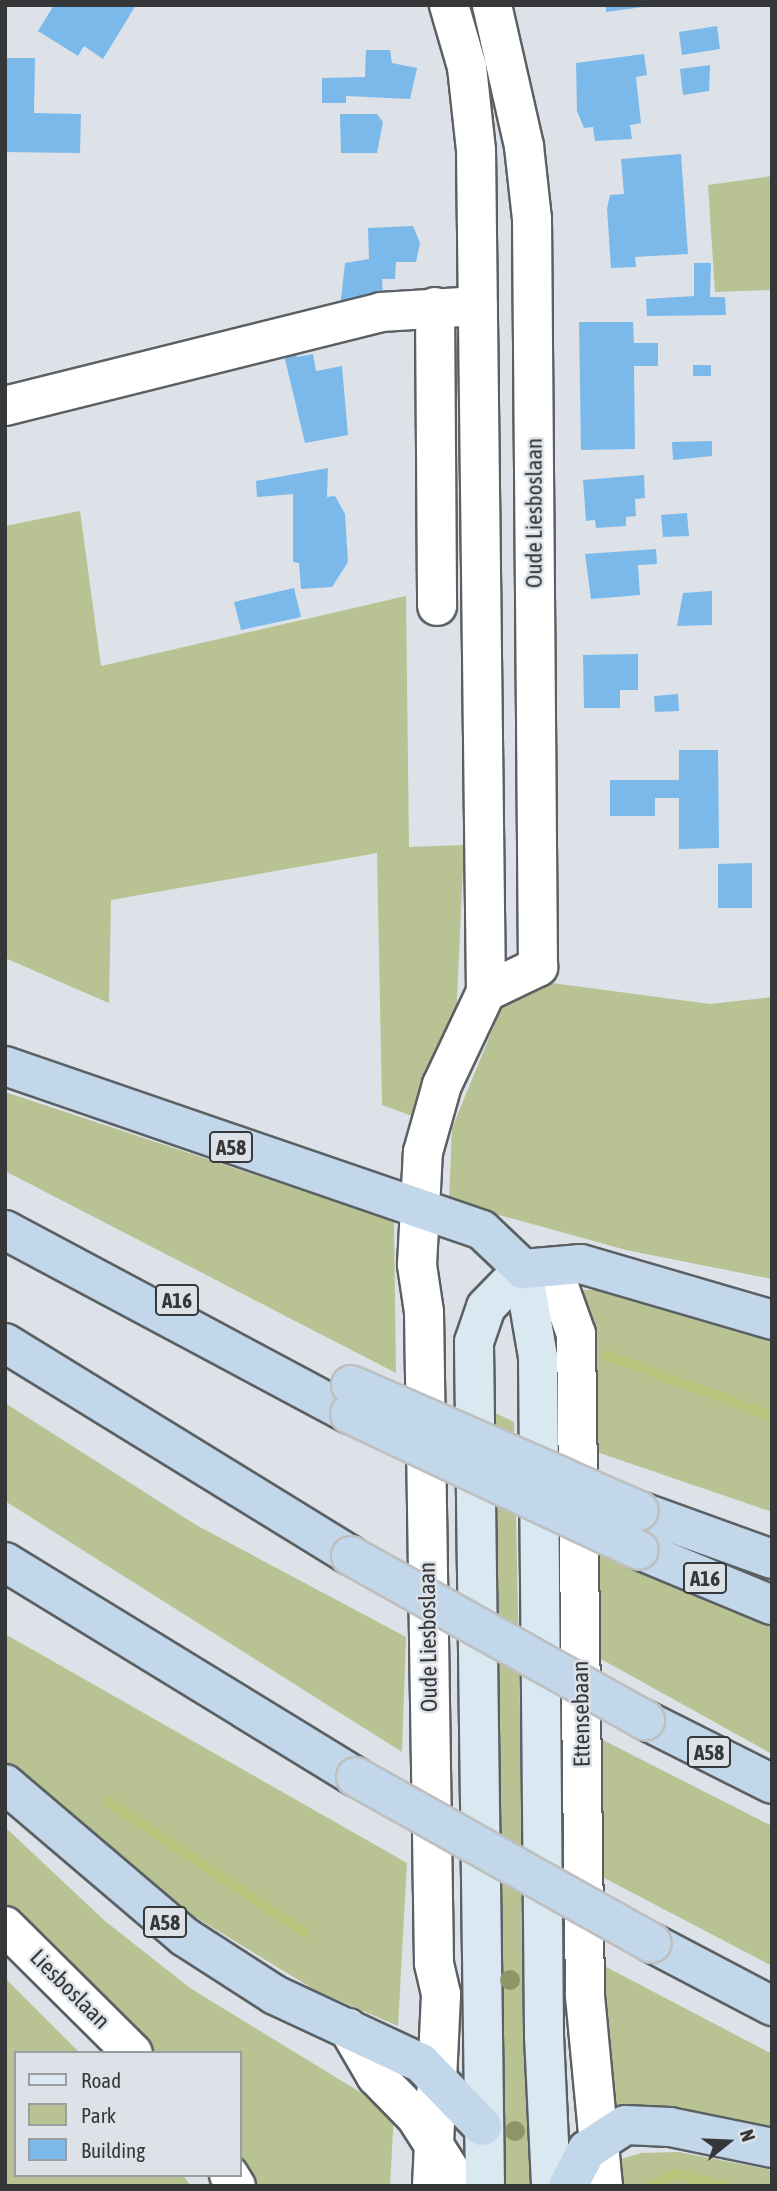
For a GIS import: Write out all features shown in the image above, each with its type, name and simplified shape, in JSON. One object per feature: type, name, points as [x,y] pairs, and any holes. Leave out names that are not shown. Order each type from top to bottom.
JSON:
[{"type":"highway","name":"A58","points":[[5,1066],[429,1213]]},
{"type":"highway","name":"A16","points":[[5,1210],[351,1400],[639,1550],[772,1605]]},
{"type":"highway","points":[[429,1213],[491,1236],[523,1269],[581,1264],[772,1320]]},
{"type":"highway","points":[[5,1230],[351,1400]]},
{"type":"highway","name":"A58","points":[[5,1343],[351,1556],[645,1720],[772,1784]]},
{"type":"highway","name":"A16","points":[[351,1400],[772,1559]]},
{"type":"highway","points":[[5,1562],[356,1777],[652,1943],[772,2006]]},
{"type":"highway","name":"A58","points":[[5,1784],[186,1937],[275,1995],[430,2069]]},
{"type":"highway","points":[[430,2069],[482,2126]]},
{"type":"highway","points":[[568,2186],[597,2139],[642,2124],[772,2148]]},
{"type":"main road","points":[[485,2186],[482,2126],[474,1342],[486,1307],[523,1269]]},
{"type":"main road","name":"Ettensebaan","points":[[523,1269],[538,1357],[544,2036],[551,2186]]},
{"type":"street","name":"Oude Liesboslaan","points":[[411,2186],[424,2128],[441,1994],[434,1963],[424,1312],[436,1266],[429,1213],[437,1110],[442,1085],[486,992],[476,150],[467,67],[449,5]]},
{"type":"street","name":"Oude Liesboslaan","points":[[486,992],[538,967],[532,219],[524,146],[492,5]]},
{"type":"street","points":[[5,406],[381,312],[478,306]]},
{"type":"street","points":[[435,307],[437,606]]},
{"type":"street","name":"Ettensebaan","points":[[523,1269],[557,1281],[576,1334],[585,1996],[603,2186]]},
{"type":"street","name":"Liesboslaan","points":[[5,1926],[131,2051]]},
{"type":"street","points":[[348,2028],[376,2076],[424,2128],[460,2186]]},
{"type":"street","name":"Oude Liesboslaan","points":[[424,2128],[432,2186]]},
{"type":"green space","points":[[772,176],[772,290],[715,292],[708,185]]},
{"type":"green space","points":[[80,511],[101,666],[406,596],[409,847],[464,845],[456,1021],[415,1117],[382,1105],[377,853],[111,900],[109,1003],[5,958],[5,526]]},
{"type":"green space","points":[[552,983],[710,1004],[772,997],[772,1279],[626,1250],[449,1201],[452,1128],[503,1004]]},
{"type":"green space","points":[[5,1092],[394,1221],[396,1373],[5,1171]]},
{"type":"green space","points":[[579,1290],[609,1290],[772,1334],[772,1512],[588,1449]]},
{"type":"green space","points":[[5,1403],[196,1525],[406,1637],[402,1752],[5,1501]]},
{"type":"green space","points":[[489,1410],[514,1422],[530,2186],[504,2186]]},
{"type":"green space","points":[[589,1550],[772,1626],[772,1754],[592,1654]]},
{"type":"green space","points":[[5,1634],[407,1863],[398,2026],[315,1990],[167,1900],[5,1761]]},
{"type":"green space","points":[[593,1735],[772,1826],[772,1966],[591,1871]]},
{"type":"green space","points":[[5,1827],[105,1921],[190,1988],[394,2113],[390,2186],[258,2186],[242,2161],[242,2051],[151,2051],[5,1901]]},
{"type":"green space","points":[[593,1960],[772,2054],[772,2132],[602,2111]]},
{"type":"green space","points":[[5,1978],[78,2051],[14,2051],[14,2177],[184,2177],[191,2186],[5,2186]]},
{"type":"green space","points":[[679,2152],[772,2170],[772,2186],[615,2186],[612,2162],[641,2153]]},
{"type":"building","points":[[54,5],[136,5],[103,59],[84,46],[78,56],[38,31]]},
{"type":"building","points":[[606,5],[643,5],[643,7],[606,12]]},
{"type":"building","points":[[717,26],[720,49],[682,55],[679,32]]},
{"type":"building","points":[[366,50],[390,50],[392,63],[417,68],[410,99],[346,96],[346,103],[322,103],[322,78],[365,77]]},
{"type":"building","points":[[644,54],[647,75],[636,77],[641,123],[630,125],[632,139],[595,141],[593,127],[584,128],[577,111],[576,63]]},
{"type":"building","points":[[5,58],[35,58],[34,113],[81,114],[80,153],[5,152]]},
{"type":"building","points":[[710,65],[709,91],[683,95],[680,69]]},
{"type":"building","points":[[340,114],[377,114],[383,122],[377,153],[341,153]]},
{"type":"building","points":[[681,154],[688,254],[635,257],[636,267],[611,268],[607,209],[610,195],[624,194],[621,159]]},
{"type":"building","points":[[413,226],[420,243],[416,262],[396,262],[395,279],[382,279],[383,299],[340,308],[345,263],[369,259],[368,228]]},
{"type":"building","points":[[694,263],[711,263],[710,297],[725,297],[726,315],[647,316],[646,299],[694,296]]},
{"type":"building","points":[[579,322],[633,322],[634,343],[658,343],[658,366],[634,366],[635,449],[581,450]]},
{"type":"building","points":[[295,344],[297,357],[313,354],[316,371],[342,366],[348,435],[305,443],[282,347]]},
{"type":"building","points":[[693,365],[711,365],[711,376],[693,376]]},
{"type":"building","points":[[712,441],[712,456],[673,460],[672,442]]},
{"type":"building","points":[[328,468],[327,497],[335,496],[345,514],[348,562],[332,587],[301,589],[299,563],[293,562],[293,494],[257,497],[256,481]]},
{"type":"building","points":[[644,475],[645,498],[635,499],[636,516],[626,517],[626,526],[596,528],[595,520],[586,521],[583,480]]},
{"type":"building","points":[[687,513],[689,536],[663,537],[661,515]]},
{"type":"building","points":[[656,549],[657,564],[638,565],[640,595],[591,599],[585,554]]},
{"type":"building","points":[[294,588],[301,617],[241,630],[234,602]]},
{"type":"building","points":[[712,591],[712,625],[677,626],[683,593]]},
{"type":"building","points":[[638,654],[638,690],[620,690],[620,708],[584,708],[583,655]]},
{"type":"building","points":[[678,694],[679,711],[655,712],[654,696]]},
{"type":"building","points":[[679,750],[718,750],[719,848],[679,849],[679,798],[655,798],[655,816],[610,816],[610,780],[679,780]]},
{"type":"building","points":[[752,863],[752,908],[718,908],[718,864]]},
{"type":"waterway","points":[[606,1355],[772,1416]]},
{"type":"waterway","points":[[108,1801],[305,1933]]},
{"type":"waterway","points":[[650,2186],[675,2174],[726,2186]]}]
